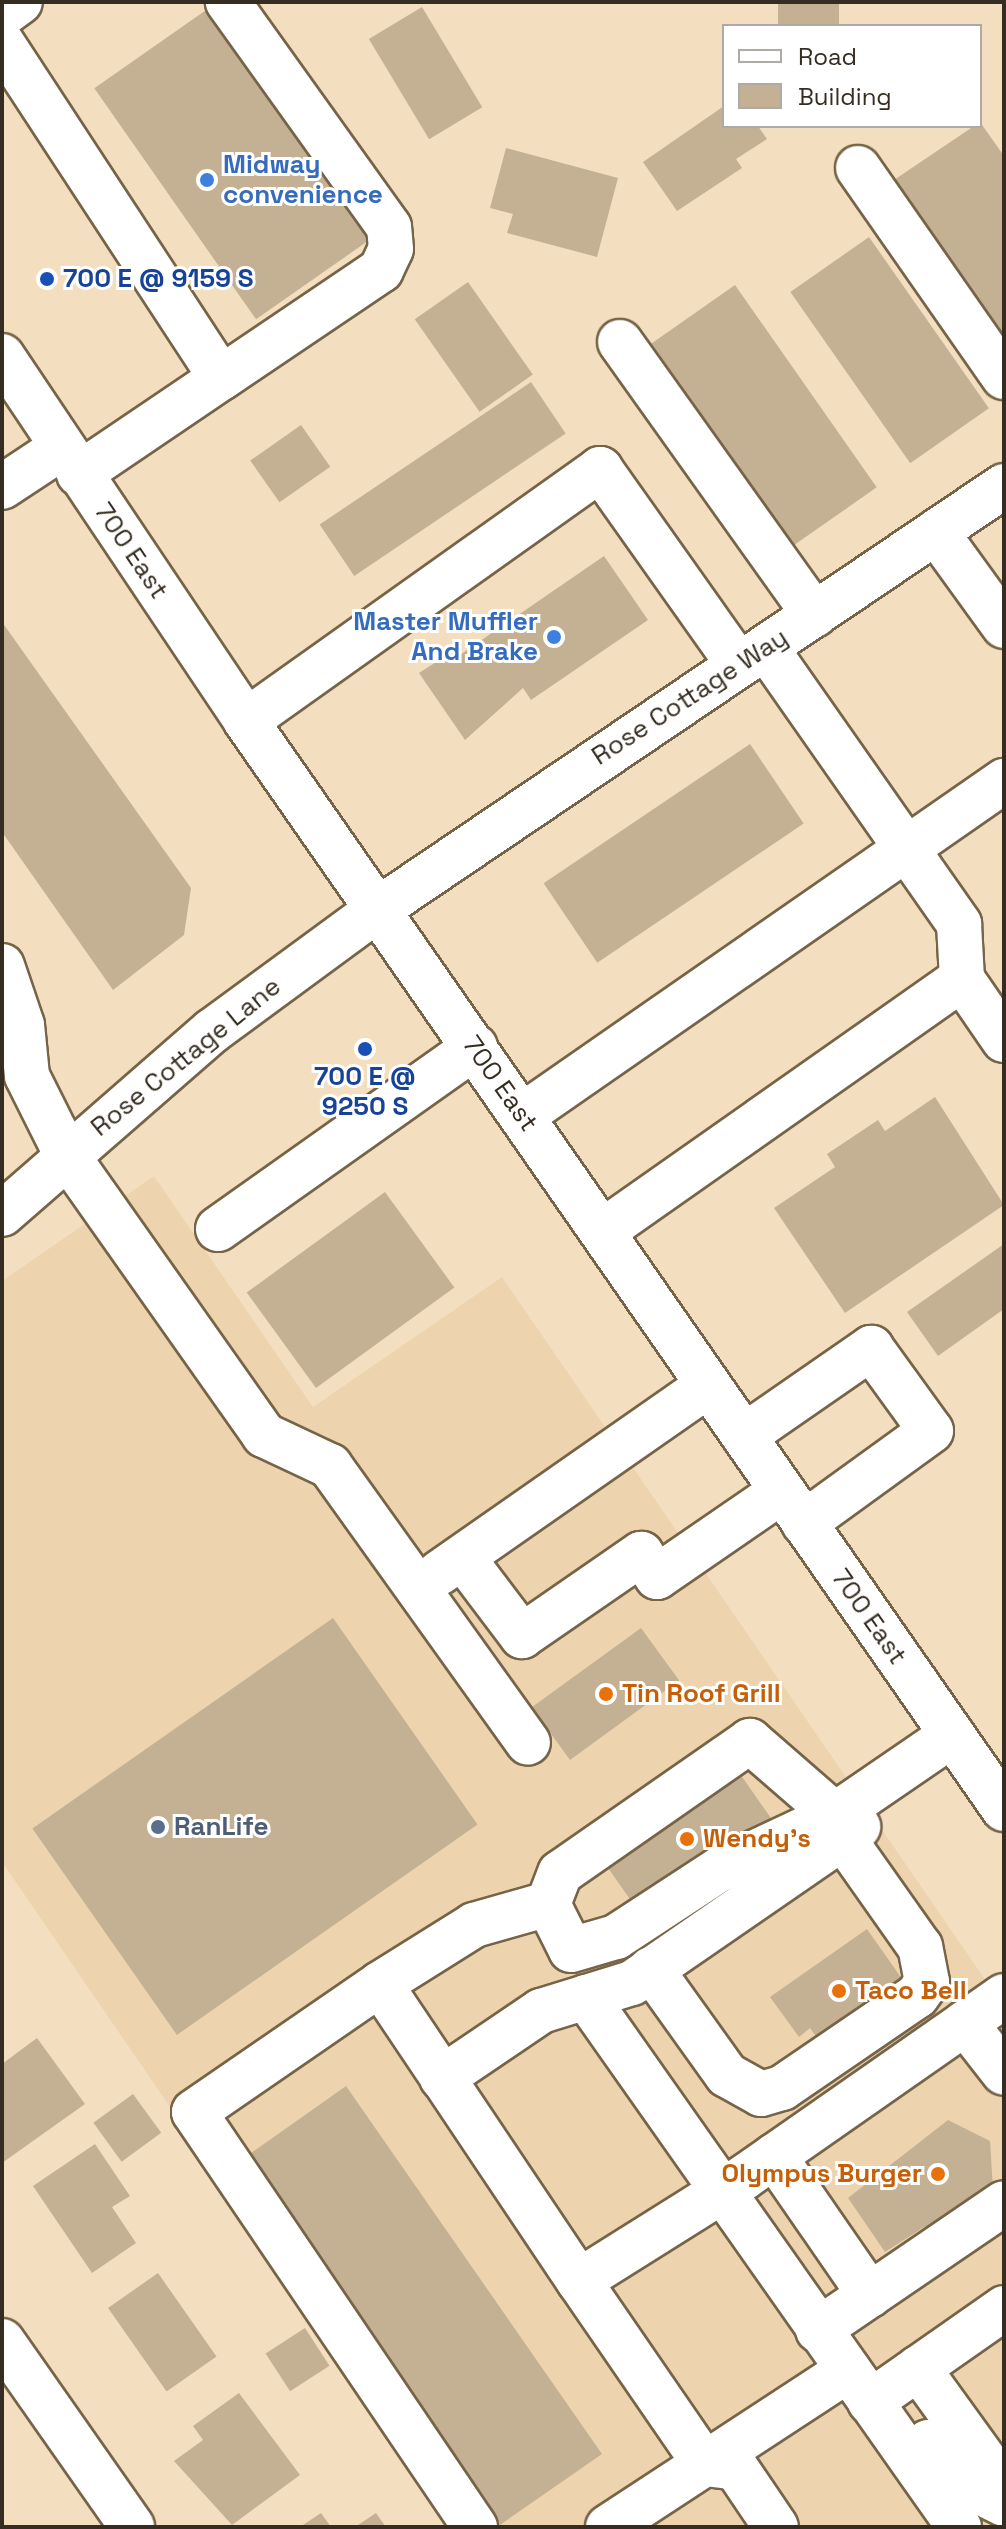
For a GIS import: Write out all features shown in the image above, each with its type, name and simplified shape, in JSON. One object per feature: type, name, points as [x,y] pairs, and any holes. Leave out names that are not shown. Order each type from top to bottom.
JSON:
[{"type":"main road","points":[[2,15],[20,2]]},
{"type":"main road","points":[[2,487],[70,461],[221,378],[381,270],[391,249],[389,227],[228,2]]},
{"type":"main road","points":[[2,43],[221,378]]},
{"type":"main road","points":[[858,168],[1004,377]]},
{"type":"main road","points":[[620,342],[815,615]]},
{"type":"main road","name":"700 East","points":[[2,356],[70,461],[377,910],[523,1115],[959,1744],[1000,1795]]},
{"type":"main road","points":[[246,721],[600,469],[906,848],[959,924],[962,979],[1004,1040]]},
{"type":"main road","name":"Rose Cottage Way","points":[[377,910],[1004,486]]},
{"type":"main road","points":[[936,532],[1004,626]]},
{"type":"main road","points":[[523,1115],[1004,781]]},
{"type":"main road","name":"Rose Cottage Lane","points":[[2,1214],[66,1154],[212,1031],[377,910]]},
{"type":"main road","points":[[2,966],[22,1025],[27,1076],[66,1154],[264,1435],[330,1466],[528,1743]]},
{"type":"main road","points":[[603,1231],[962,979]]},
{"type":"main road","points":[[218,1229],[475,1047]]},
{"type":"main road","points":[[463,1558],[522,1636],[641,1554],[657,1577],[931,1431],[871,1348],[744,1436]]},
{"type":"main road","points":[[417,1588],[708,1385]]},
{"type":"main road","points":[[651,1969],[727,2075],[761,2094],[782,2088],[917,1996],[928,1966],[839,1826],[750,1741],[560,1873],[548,1904],[571,1950],[616,1937],[720,1869],[839,1826]]},
{"type":"main road","points":[[442,2078],[541,2011],[586,1997],[651,1969],[839,1826],[959,1744]]},
{"type":"main road","points":[[475,2527],[194,2112],[380,1984],[474,1925],[548,1904]]},
{"type":"main road","points":[[380,1984],[705,2464],[736,2468],[776,2527]]},
{"type":"main road","points":[[579,2281],[774,2156],[1004,1996]]},
{"type":"main road","points":[[586,1997],[818,2330],[1004,2487]]},
{"type":"main road","points":[[965,2023],[1004,2073]]},
{"type":"main road","points":[[774,2156],[870,2295]]},
{"type":"main road","points":[[818,2330],[1004,2203]]},
{"type":"main road","points":[[608,2527],[705,2464],[881,2382],[1004,2308]]},
{"type":"main road","points":[[2,2341],[132,2527]]},
{"type":"main road","points":[[881,2382],[945,2465],[1004,2504]]},
{"type":"main road","points":[[881,2382],[959,2527]]},
{"type":"shaded area","points":[[154,1176],[313,1407],[502,1277],[1004,2007],[1004,2527],[458,2527],[2,1862],[2,1281]]},
{"type":"building","points":[[778,2],[839,2],[839,24],[778,24]]},
{"type":"building","points":[[422,7],[482,107],[429,139],[369,39]]},
{"type":"building","points":[[209,8],[371,239],[256,319],[94,88]]},
{"type":"building","points":[[722,107],[722,128],[759,128],[767,139],[736,159],[742,168],[677,211],[643,162]]},
{"type":"building","points":[[982,125],[1004,156],[1004,337],[894,180],[971,128],[982,128]]},
{"type":"building","points":[[506,148],[618,178],[597,257],[507,233],[513,214],[490,208]]},
{"type":"building","points":[[869,237],[989,408],[910,463],[790,292]]},
{"type":"building","points":[[468,282],[533,375],[480,412],[415,319]]},
{"type":"building","points":[[735,285],[877,487],[793,546],[651,344]]},
{"type":"building","points":[[531,382],[566,433],[354,576],[320,525]]},
{"type":"building","points":[[301,425],[330,467],[279,502],[250,461]]},
{"type":"building","name":"Master Muffler And Brake","points":[[604,556],[648,620],[531,700],[523,688],[465,740],[419,673],[447,655],[451,661]]},
{"type":"building","points":[[2,622],[191,888],[184,935],[113,990],[2,832]]},
{"type":"building","points":[[750,744],[804,824],[597,963],[544,883]]},
{"type":"building","points":[[935,1097],[1004,1205],[845,1313],[774,1208],[835,1167],[827,1154],[878,1120],[885,1131]]},
{"type":"building","points":[[385,1192],[454,1287],[316,1388],[247,1293]]},
{"type":"building","points":[[1004,1244],[1004,1309],[938,1356],[907,1312]]},
{"type":"building","points":[[333,1618],[478,1824],[177,2035],[32,1829]]},
{"type":"building","name":"Tin Roof Grill","points":[[641,1628],[679,1681],[570,1760],[532,1707]]},
{"type":"building","name":"Wendy's","points":[[738,1771],[771,1819],[639,1911],[605,1864]]},
{"type":"building","name":"Taco Bell","points":[[867,1929],[907,1986],[823,2046],[810,2028],[799,2037],[770,1997]]},
{"type":"building","points":[[37,2038],[85,2104],[2,2163],[2,2064]]},
{"type":"building","points":[[346,2086],[602,2454],[497,2527],[486,2527],[234,2165]]},
{"type":"building","points":[[133,2094],[161,2133],[122,2162],[93,2123]]},
{"type":"building","name":"Olympus Burger","points":[[948,2120],[990,2141],[993,2189],[952,2217],[942,2215],[949,2225],[931,2237],[924,2227],[885,2252],[848,2198]]},
{"type":"building","points":[[95,2144],[130,2196],[112,2207],[136,2243],[92,2273],[33,2186]]},
{"type":"building","points":[[158,2273],[217,2357],[167,2392],[108,2308]]},
{"type":"building","points":[[305,2328],[330,2366],[290,2391],[266,2354]]},
{"type":"building","points":[[239,2393],[300,2475],[232,2525],[174,2461],[203,2440],[193,2426]]},
{"type":"building","points":[[321,2513],[331,2527],[300,2527]]},
{"type":"building","points":[[376,2513],[386,2527],[355,2527]]},
{"type":"place","name":"Midway convenience","points":[[207,180]]},
{"type":"place","name":"700 E @ 9159 S","points":[[47,279]]},
{"type":"place","name":"Master Muffler And Brake","points":[[554,637]]},
{"type":"place","name":"700 E @ 9250 S","points":[[365,1049]]},
{"type":"place","name":"Tin Roof Grill","points":[[606,1694]]},
{"type":"place","name":"RanLife","points":[[158,1827]]},
{"type":"place","name":"Wendy's","points":[[687,1839]]},
{"type":"place","name":"Taco Bell","points":[[839,1991]]},
{"type":"place","name":"Olympus Burger","points":[[938,2174]]}]
